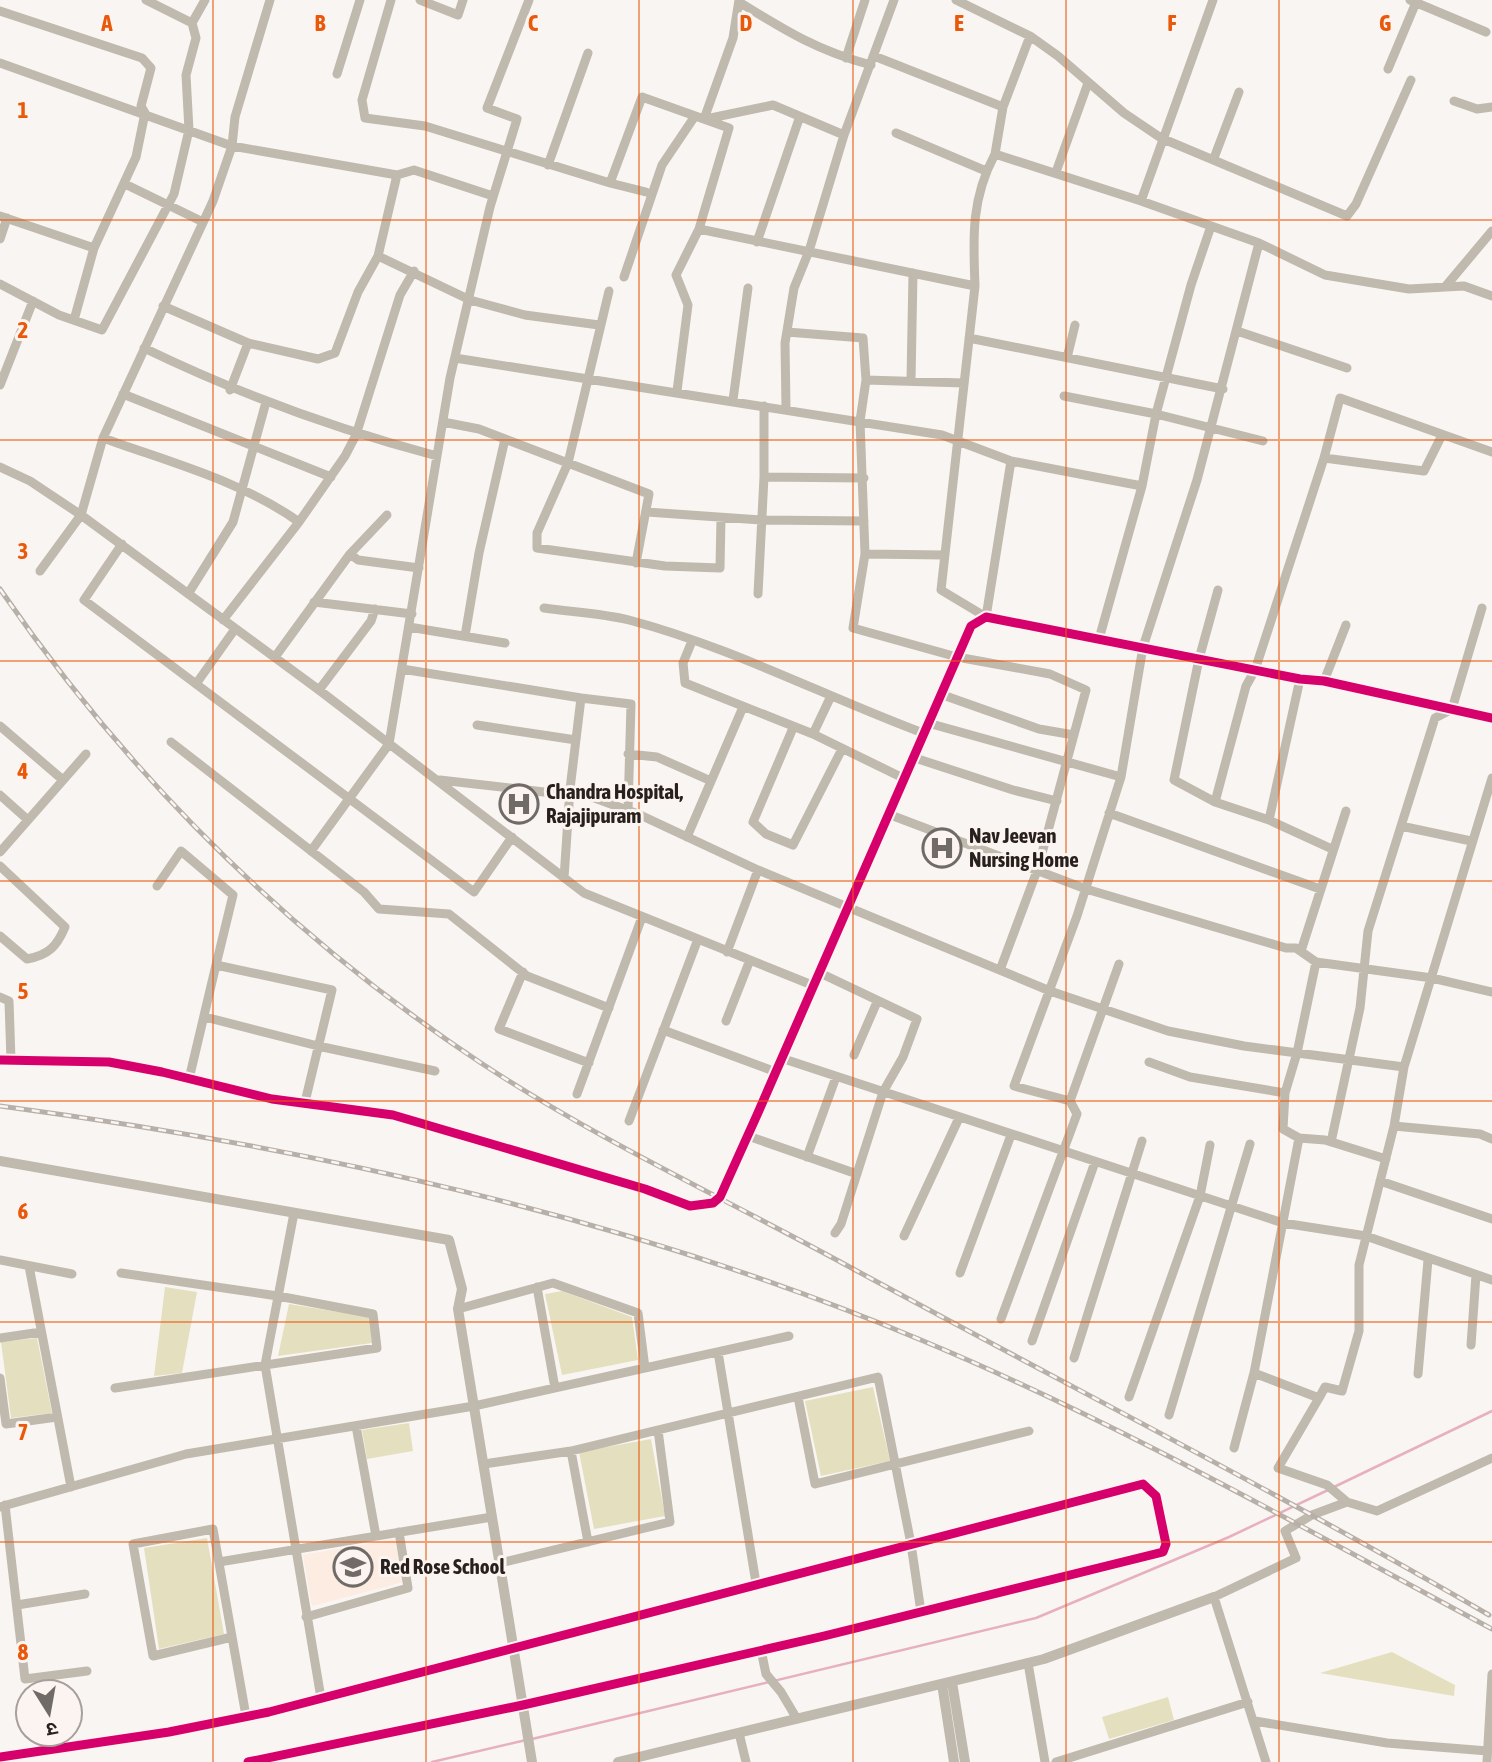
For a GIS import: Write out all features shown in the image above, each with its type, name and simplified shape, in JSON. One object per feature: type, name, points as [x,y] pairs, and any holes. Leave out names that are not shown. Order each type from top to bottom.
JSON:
[{"type":"street","points":[[146,0],[192,23]]},
{"type":"street","points":[[0,284],[74,320],[102,330],[174,194],[189,130],[186,75],[196,38],[192,23],[205,0]]},
{"type":"street","points":[[40,571],[81,515],[103,438],[203,222],[232,146],[235,117],[270,0]]},
{"type":"street","points":[[337,74],[360,0]]},
{"type":"street","points":[[391,0],[362,100],[365,118],[425,126],[548,165],[646,192]]},
{"type":"street","points":[[420,0],[458,15],[463,0]]},
{"type":"street","points":[[311,851],[389,744],[454,358],[493,196],[517,119],[487,108],[529,0]]},
{"type":"street","points":[[846,58],[865,0]]},
{"type":"street","points":[[786,409],[788,332],[794,288],[894,0]]},
{"type":"street","points":[[1141,201],[1161,138],[1213,0]]},
{"type":"street","points":[[624,278],[662,165],[700,117],[733,38],[739,1],[801,40],[846,58],[873,61],[1003,107]]},
{"type":"street","points":[[959,1],[1030,36],[1124,113],[1161,138],[1347,216],[1356,204],[1412,80]]},
{"type":"street","points":[[1388,69],[1414,1],[1486,32]]},
{"type":"street","points":[[0,11],[142,58],[151,68],[141,106],[145,113],[136,158],[94,248],[74,320]]},
{"type":"street","points":[[1030,36],[1003,107],[995,154],[986,171],[973,226],[975,286],[941,590],[986,617],[1300,679],[1324,681],[1492,718]]},
{"type":"street","points":[[548,165],[588,53]]},
{"type":"street","points":[[0,63],[232,146],[397,175],[414,170],[493,196]]},
{"type":"street","points":[[1056,172],[1088,83]]},
{"type":"street","points":[[1214,158],[1239,92]]},
{"type":"street","points":[[610,183],[642,97],[729,128],[699,229],[676,275],[688,305],[677,391]]},
{"type":"street","points":[[1454,101],[1477,109],[1492,107]]},
{"type":"street","points":[[700,117],[772,105],[799,119],[845,135]]},
{"type":"street","points":[[757,242],[799,119]]},
{"type":"street","points":[[896,133],[986,171]]},
{"type":"street","points":[[995,154],[1056,172],[1259,243],[1325,275],[1409,289],[1464,286],[1492,296]]},
{"type":"street","points":[[163,306],[248,343],[318,359],[335,353],[358,292],[378,256],[397,175]]},
{"type":"street","points":[[125,184],[203,222]]},
{"type":"street","points":[[0,239],[4,217],[94,248]]},
{"type":"street","points":[[1099,639],[1142,486],[1166,377],[1211,226]]},
{"type":"street","points":[[699,229],[975,286]]},
{"type":"street","points":[[1446,287],[1492,231]]},
{"type":"street","points":[[1001,1319],[1061,1151],[1077,1114],[1070,1101],[1014,1086],[1086,889],[1121,777],[1143,647],[1212,428],[1259,243]]},
{"type":"street","points":[[378,256],[470,300],[525,315],[599,325]]},
{"type":"street","points":[[223,620],[299,522],[331,477],[356,435],[400,295],[414,271]]},
{"type":"street","points":[[911,380],[913,273]]},
{"type":"street","points":[[733,400],[748,288]]},
{"type":"street","points":[[609,291],[568,463],[537,533],[537,548],[636,563],[720,568],[721,518]]},
{"type":"street","points":[[0,385],[33,301]]},
{"type":"street","points":[[1067,358],[1075,325]]},
{"type":"street","points":[[1237,331],[1347,368]]},
{"type":"street","points":[[788,332],[861,337],[866,380],[860,421],[865,554],[853,628],[957,657],[1050,674],[1086,690],[1038,868],[1000,970]]},
{"type":"street","points":[[969,338],[1223,389]]},
{"type":"street","points":[[230,390],[248,343]]},
{"type":"street","points":[[144,348],[230,390],[356,435],[437,456]]},
{"type":"street","points":[[454,358],[677,391],[942,435],[1011,461],[1142,486]]},
{"type":"street","points":[[866,380],[964,383]]},
{"type":"street","points":[[123,394],[331,477]]},
{"type":"street","points":[[1064,396],[1156,414],[1263,441]]},
{"type":"street","points":[[1215,802],[1245,687],[1255,670],[1324,458],[1340,398],[1492,452]]},
{"type":"street","points":[[188,594],[233,522],[244,490],[266,402]]},
{"type":"street","points":[[758,594],[764,478],[764,406]]},
{"type":"street","points":[[443,422],[479,429],[649,494],[647,512],[640,528],[636,563]]},
{"type":"street","points":[[1324,458],[1424,471],[1442,435]]},
{"type":"street","points":[[103,438],[244,490],[274,504],[299,522]]},
{"type":"street","points":[[465,636],[479,554],[505,439]]},
{"type":"street","points":[[0,997],[9,1001],[5,1060],[109,1062],[272,1100],[393,1115],[645,1189],[690,1206],[713,1203],[720,1197],[748,1136],[817,972],[971,626],[986,617],[1011,461]]},
{"type":"street","points":[[0,467],[30,481],[122,544],[319,690],[584,894],[812,985]]},
{"type":"street","points":[[764,478],[864,478]]},
{"type":"street","points":[[647,512],[761,520],[864,521]]},
{"type":"street","points":[[275,657],[351,554],[387,515]]},
{"type":"street","points":[[122,544],[84,600],[474,892],[512,837]]},
{"type":"street","points":[[351,554],[358,559],[419,568]]},
{"type":"street","points":[[865,554],[944,555]]},
{"type":"street","points":[[1218,590],[1199,659],[1174,780],[1215,802],[1269,820],[1332,849]]},
{"type":"street","points":[[314,602],[412,614]]},
{"type":"street","points":[[319,690],[371,621],[375,608]]},
{"type":"street","points":[[544,608],[627,620],[773,669],[831,696],[925,728],[1068,761],[1121,777]]},
{"type":"street","points":[[1331,1142],[1360,1008],[1368,931],[1435,718],[1452,709],[1482,608]]},
{"type":"street","points":[[1324,681],[1346,625]]},
{"type":"street","points":[[409,627],[505,643]]},
{"type":"street","points":[[196,684],[235,629]]},
{"type":"street","points":[[692,641],[683,663],[685,682],[813,734],[903,778]]},
{"type":"street","points":[[402,669],[631,704],[628,811]]},
{"type":"street","points":[[1269,820],[1300,679]]},
{"type":"street","points":[[940,694],[1039,729],[1074,735]]},
{"type":"street","points":[[813,734],[831,696]]},
{"type":"street","points":[[564,878],[570,792],[581,698]]},
{"type":"street","points":[[687,837],[743,707]]},
{"type":"street","points":[[477,725],[576,740]]},
{"type":"street","points":[[0,726],[63,780]]},
{"type":"street","points":[[793,728],[752,822],[766,834],[793,845],[842,749]]},
{"type":"street","points":[[171,742],[364,892],[379,909],[449,914],[523,972],[609,1008]]},
{"type":"street","points":[[0,852],[86,754]]},
{"type":"street","points":[[628,754],[657,757],[711,782]]},
{"type":"street","points":[[912,757],[1013,790],[1057,801]]},
{"type":"street","points":[[1492,778],[1404,1066],[1394,1126],[1359,1265],[1359,1331],[1342,1391],[1325,1387],[1278,1468],[1327,1485],[1347,1502],[1377,1511],[1492,1458]]},
{"type":"street","points":[[436,780],[570,792],[628,811],[758,870],[1049,991],[1168,1031],[1297,1053],[1404,1066]]},
{"type":"street","points":[[0,795],[28,820]]},
{"type":"street","points":[[1301,951],[1346,811]]},
{"type":"street","points":[[1110,813],[1320,888]]},
{"type":"street","points":[[888,814],[1038,868],[1086,889],[1194,923],[1301,951],[1316,962],[1432,978],[1492,992]]},
{"type":"street","points":[[1401,826],[1471,841]]},
{"type":"street","points":[[157,886],[181,852],[233,895],[189,1079]]},
{"type":"street","points":[[0,866],[65,927],[58,945],[42,956],[27,959],[0,936]]},
{"type":"street","points":[[727,952],[758,870]]},
{"type":"street","points":[[577,1094],[642,917]]},
{"type":"street","points":[[629,1121],[698,939]]},
{"type":"street","points":[[726,1021],[750,960]]},
{"type":"street","points":[[1316,962],[1297,1053],[1285,1093],[1283,1129],[1299,1138],[1331,1142],[1386,1159]]},
{"type":"street","points":[[1070,1101],[1119,964]]},
{"type":"street","points":[[216,965],[332,990],[305,1102]]},
{"type":"street","points":[[523,972],[499,1029],[589,1063]]},
{"type":"street","points":[[817,972],[917,1019],[904,1057],[883,1092],[835,1233]]},
{"type":"street","points":[[854,1055],[877,1002]]},
{"type":"street","points":[[205,1017],[318,1046],[435,1071]]},
{"type":"street","points":[[663,1030],[776,1072]]},
{"type":"street","points":[[781,1058],[1280,1222],[1366,1236],[1428,1260],[1492,1280]]},
{"type":"street","points":[[1149,1062],[1190,1077],[1285,1093]]},
{"type":"street","points":[[807,1157],[836,1077]]},
{"type":"street","points":[[904,1236],[959,1118]]},
{"type":"street","points":[[1394,1126],[1480,1134],[1492,1139]]},
{"type":"street","points":[[960,1273],[1011,1135]]},
{"type":"street","points":[[748,1136],[857,1174]]},
{"type":"street","points":[[1234,1448],[1254,1373],[1280,1222],[1299,1138]]},
{"type":"street","points":[[1074,1358],[1142,1141]]},
{"type":"street","points":[[1169,1415],[1234,1207],[1250,1144]]},
{"type":"street","points":[[1129,1397],[1200,1196],[1210,1145]]},
{"type":"street","points":[[0,1161],[444,1237],[452,1247],[462,1289],[458,1309],[532,1757]]},
{"type":"street","points":[[1032,1341],[1095,1162]]},
{"type":"street","points":[[1380,1181],[1492,1219]]},
{"type":"street","points":[[294,1213],[265,1365],[275,1439],[321,1698]]},
{"type":"street","points":[[0,1260],[72,1274]]},
{"type":"street","points":[[1418,1374],[1428,1260]]},
{"type":"street","points":[[29,1266],[71,1487]]},
{"type":"street","points":[[116,1388],[377,1348],[373,1314],[278,1296],[121,1273]]},
{"type":"street","points":[[1471,1345],[1476,1275]]},
{"type":"street","points":[[458,1309],[553,1283],[638,1312],[645,1368]]},
{"type":"street","points":[[537,1287],[555,1388]]},
{"type":"street","points":[[0,1338],[41,1332]]},
{"type":"street","points":[[87,1671],[25,1679],[2,1506],[186,1454],[474,1406],[789,1336]]},
{"type":"street","points":[[718,1352],[756,1583]]},
{"type":"street","points":[[1254,1373],[1319,1398]]},
{"type":"street","points":[[484,1464],[571,1451],[878,1377],[911,1544],[921,1612]]},
{"type":"street","points":[[0,1378],[6,1424],[58,1417]]},
{"type":"street","points":[[798,1396],[815,1484],[1028,1431]]},
{"type":"street","points":[[356,1426],[376,1536]]},
{"type":"street","points":[[500,1563],[670,1522],[658,1430]]},
{"type":"street","points":[[571,1451],[588,1542]]},
{"type":"street","points":[[0,1757],[169,1732],[246,1716],[1143,1484],[1156,1496],[1166,1544],[1163,1552],[523,1705],[248,1762]]},
{"type":"street","points":[[618,1762],[1028,1663],[1214,1597],[1296,1558],[1285,1531],[1312,1515],[1347,1502]]},
{"type":"street","points":[[219,1562],[492,1517]]},
{"type":"street","points":[[232,1637],[153,1656],[132,1544],[213,1530],[219,1562],[246,1716]]},
{"type":"street","points":[[306,1617],[408,1588],[399,1532]]},
{"type":"street","points":[[17,1605],[85,1594]]},
{"type":"street","points":[[1214,1597],[1266,1762]]},
{"type":"street","points":[[761,1650],[766,1674],[781,1692],[797,1719]]},
{"type":"street","points":[[1028,1663],[1045,1762]]},
{"type":"street","points":[[1487,1762],[1492,1674]]},
{"type":"street","points":[[947,1683],[954,1762]]},
{"type":"street","points":[[947,1683],[965,1762]]},
{"type":"street","points":[[1056,1762],[1248,1702]]},
{"type":"street","points":[[1255,1721],[1387,1744],[1488,1751]]},
{"type":"street","points":[[739,1733],[746,1762]]},
{"type":"shaded area","points":[[165,1287],[197,1292],[182,1373],[154,1376]]},
{"type":"shaded area","points":[[562,1291],[632,1317],[638,1360],[562,1375],[545,1294]]},
{"type":"shaded area","points":[[289,1304],[370,1317],[372,1343],[278,1356]]},
{"type":"shaded area","points":[[37,1338],[52,1413],[11,1418],[1,1342]]},
{"type":"shaded area","points":[[873,1387],[890,1461],[821,1476],[805,1401]]},
{"type":"shaded area","points":[[409,1423],[413,1451],[367,1459],[362,1430]]},
{"type":"shaded area","points":[[651,1439],[665,1516],[594,1529],[579,1452]]},
{"type":"shaded area","points":[[207,1538],[224,1634],[159,1649],[144,1548]]},
{"type":"shaded area","points":[[395,1539],[403,1582],[312,1606],[303,1555]]},
{"type":"shaded area","points":[[1392,1652],[1455,1685],[1454,1696],[1320,1673]]},
{"type":"shaded area","points":[[1168,1697],[1174,1720],[1109,1739],[1102,1717]]},
{"type":"waterway","points":[[1334,1487],[1492,1411]]},
{"type":"waterway","points":[[532,1739],[1036,1618],[1229,1537],[1328,1490]]},
{"type":"waterway","points":[[432,1762],[526,1740]]},
{"type":"railway","points":[[0,589],[103,725],[218,849],[279,907],[344,962],[481,1063],[611,1141],[1245,1479],[1489,1615]]},
{"type":"railway","points":[[0,1106],[235,1143],[468,1193],[697,1257],[810,1296],[921,1340],[1067,1406],[1210,1477],[1492,1629]]},
{"type":"cycle path","points":[[0,1060],[109,1062],[272,1099],[393,1115],[645,1189],[690,1206],[713,1203],[720,1197],[757,1115],[971,626],[986,617],[1300,679],[1324,681],[1492,718]]},
{"type":"cycle path","points":[[0,1757],[169,1732],[269,1712],[1143,1484],[1156,1496],[1166,1544],[1163,1552],[824,1636],[523,1705],[248,1762]]},
{"type":"place","name":"Chandra Hospital, Rajajipuram","points":[[519,804]]},
{"type":"place","name":"Nav Jeevan Nursing Home","points":[[942,848]]},
{"type":"place","name":"Red Rose School","points":[[353,1567]]}]
